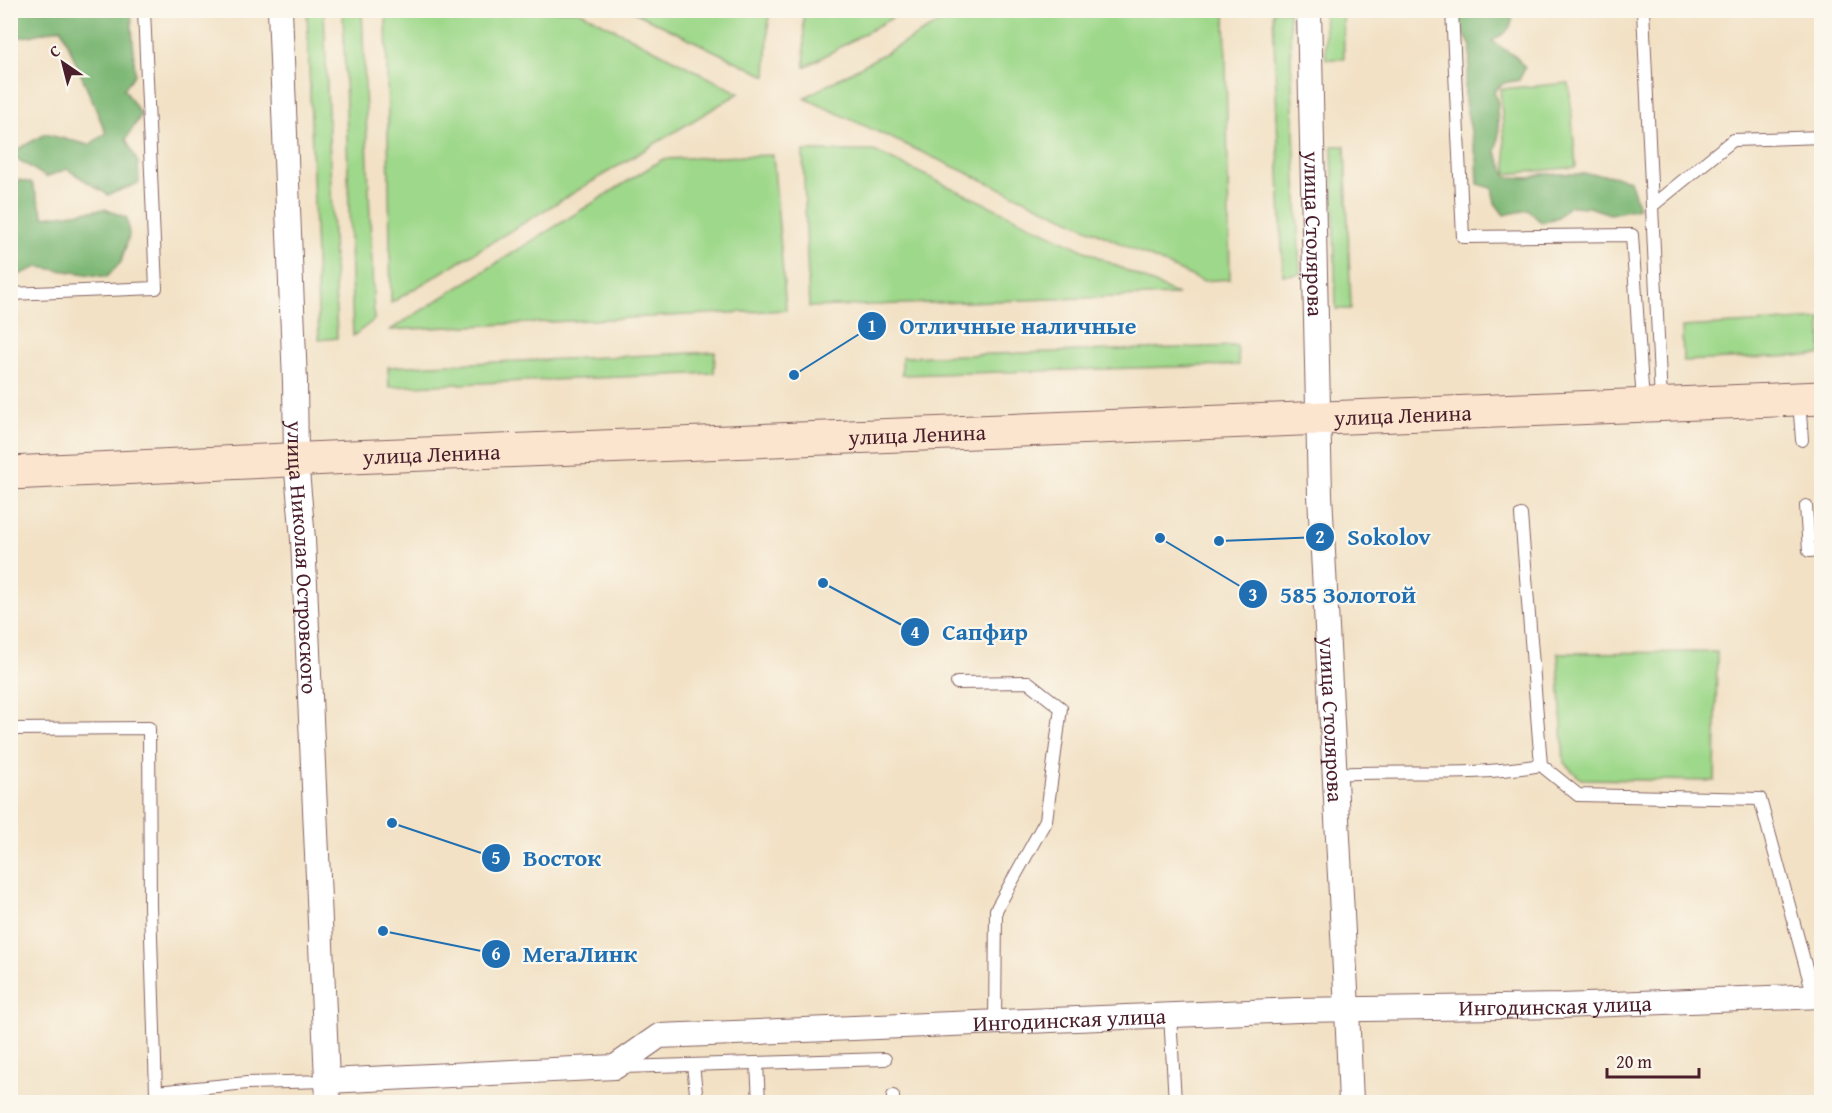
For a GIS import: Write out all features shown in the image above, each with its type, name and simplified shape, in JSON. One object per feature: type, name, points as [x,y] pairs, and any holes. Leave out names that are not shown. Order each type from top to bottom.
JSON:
[{"type":"main road","name":"улица Ленина","points":[[10,473],[1810,398]]},
{"type":"street","name":"улица Николая Островского","points":[[280,10],[296,460],[304,550],[328,1092]]},
{"type":"street","name":"улица Столярова","points":[[1309,10],[1320,495],[1350,1102]]},
{"type":"street","name":"Ингодинская улица","points":[[615,1067],[658,1036],[1347,1009],[1561,1006],[1817,997]]},
{"type":"street","points":[[328,1092],[615,1067]]},
{"type":"lane","points":[[10,294],[156,288],[144,10]]},
{"type":"lane","points":[[1452,10],[1464,237],[1632,235],[1652,404]]},
{"type":"lane","points":[[1643,10],[1653,205],[1652,404]]},
{"type":"lane","points":[[1653,205],[1732,140],[1821,137]]},
{"type":"lane","points":[[1802,440],[1810,398]]},
{"type":"lane","points":[[1806,506],[1809,551],[1821,550]]},
{"type":"lane","points":[[1521,515],[1541,765],[1578,795],[1760,799],[1817,997]]},
{"type":"lane","points":[[957,683],[1028,682],[1061,708],[1046,820],[996,910],[995,1023]]},
{"type":"lane","points":[[10,729],[149,728],[150,906],[156,1092],[247,1083],[328,1092]]},
{"type":"lane","points":[[1335,774],[1383,771],[1508,771],[1541,765]]},
{"type":"lane","points":[[1170,1015],[1174,1102]]},
{"type":"lane","points":[[615,1067],[885,1059]]},
{"type":"lane","points":[[757,1063],[759,1102]]},
{"type":"lane","points":[[693,1065],[697,1102]]},
{"type":"green space","points":[[11,10],[131,11],[135,74],[124,89],[141,115],[126,139],[138,163],[139,183],[108,195],[67,169],[46,177],[11,155],[45,134],[89,145],[106,133],[61,28],[11,38]]},
{"type":"green space","points":[[803,10],[904,10],[904,11],[805,67]]},
{"type":"green space","points":[[307,11],[324,11],[337,338],[319,340]]},
{"type":"green space","points":[[343,11],[362,11],[374,320],[353,336]]},
{"type":"green space","points":[[386,11],[579,11],[739,93],[391,303]]},
{"type":"green space","points":[[632,11],[769,11],[766,76]]},
{"type":"green space","points":[[961,11],[1225,11],[1230,279],[1202,281],[804,98]]},
{"type":"green space","points":[[1273,11],[1289,11],[1300,274],[1283,275]]},
{"type":"green space","points":[[1324,11],[1343,11],[1344,59],[1326,59]]},
{"type":"green space","points":[[1458,11],[1512,11],[1513,17],[1508,29],[1492,41],[1516,57],[1525,68],[1519,80],[1504,83],[1494,91],[1498,104],[1499,132],[1496,152],[1507,177],[1529,178],[1542,174],[1589,174],[1630,180],[1639,208],[1610,214],[1589,207],[1569,206],[1558,217],[1542,223],[1528,210],[1504,215],[1495,203],[1492,188],[1478,184],[1477,160],[1465,102],[1465,83],[1471,46],[1459,25]]},
{"type":"green space","points":[[1569,83],[1576,167],[1507,174],[1500,89]]},
{"type":"green space","points":[[1332,146],[1345,146],[1351,309],[1336,309]]},
{"type":"green space","points":[[803,151],[874,151],[1178,295],[809,307]]},
{"type":"green space","points":[[773,155],[786,310],[390,330],[663,159]]},
{"type":"green space","points":[[18,180],[32,183],[44,217],[105,209],[127,218],[129,236],[121,262],[107,277],[38,267],[11,278],[11,201]]},
{"type":"green space","points":[[1821,319],[1821,355],[1683,361],[1682,327]]},
{"type":"green space","points":[[1237,346],[1239,365],[902,375],[902,357]]},
{"type":"green space","points":[[715,352],[714,373],[389,387],[388,367]]},
{"type":"green space","points":[[1717,652],[1715,781],[1581,779],[1564,763],[1558,653]]},
{"type":"place","name":"Отличные наличные","points":[[794,375]]},
{"type":"place","name":"585 Золотой","points":[[1160,538]]},
{"type":"place","name":"Sokolov","points":[[1219,541]]},
{"type":"place","name":"Сапфир","points":[[823,583]]},
{"type":"place","name":"Восток","points":[[392,823]]},
{"type":"place","name":"МегаЛинк","points":[[383,931]]}]
